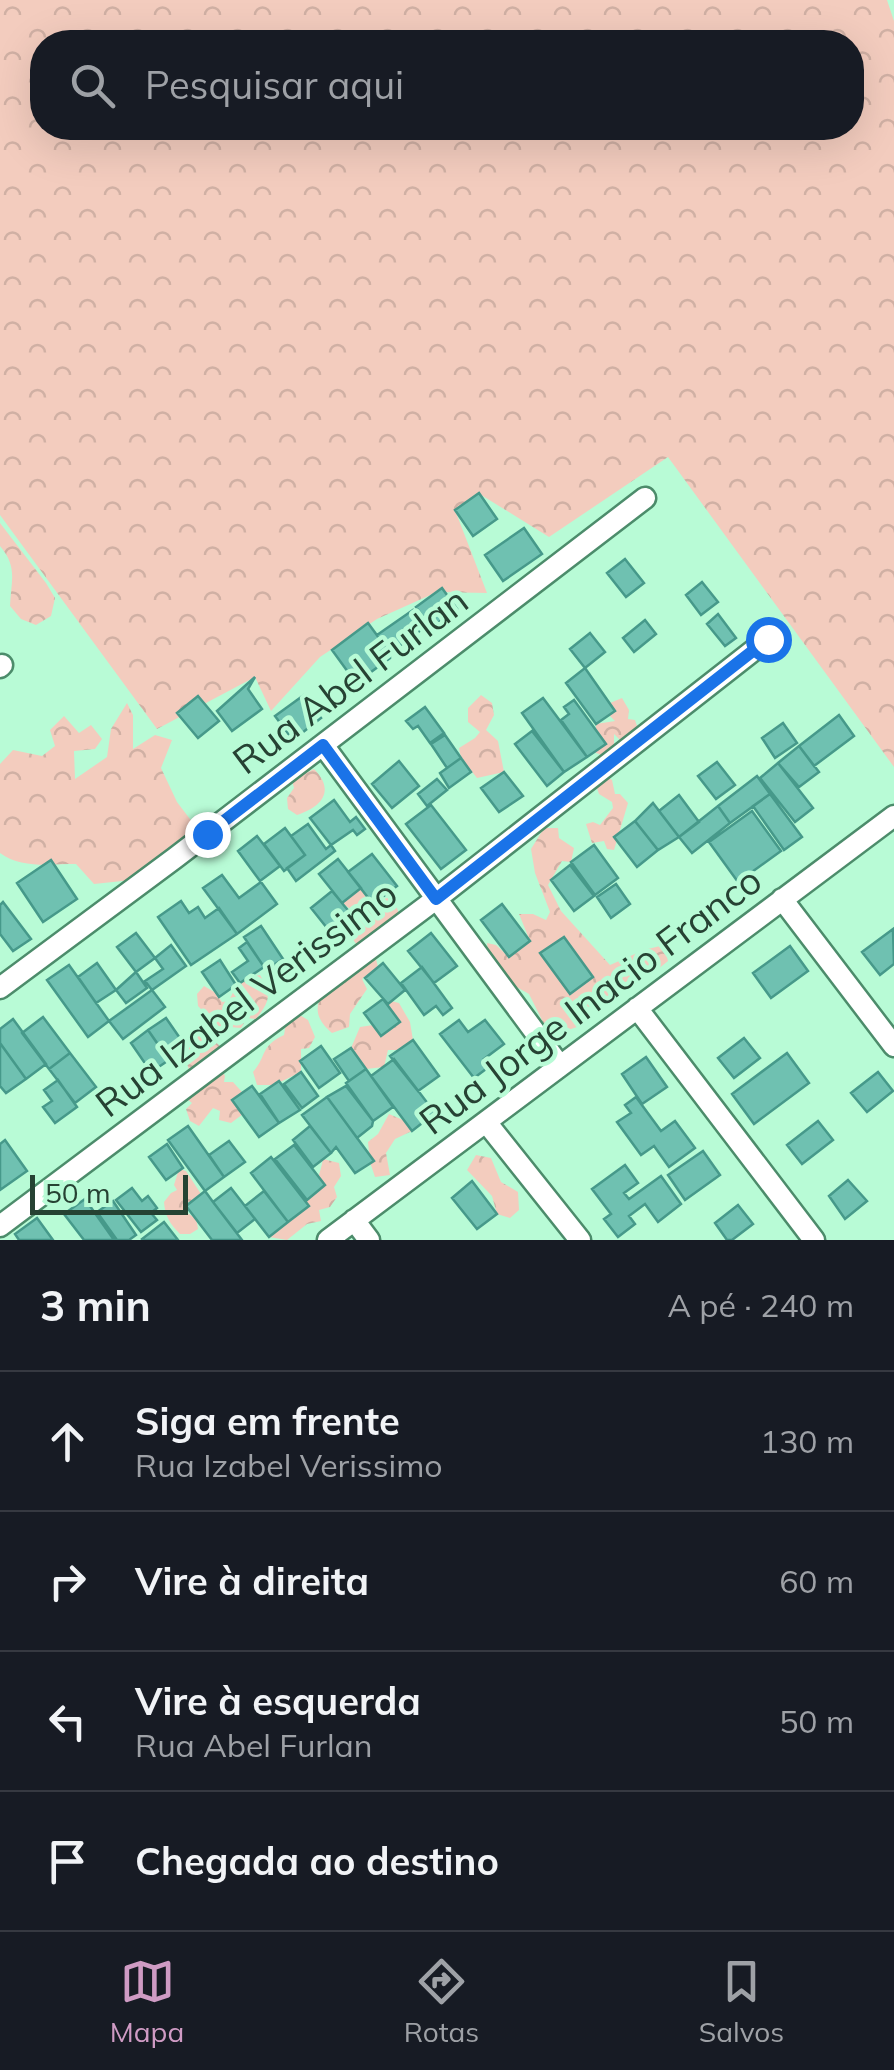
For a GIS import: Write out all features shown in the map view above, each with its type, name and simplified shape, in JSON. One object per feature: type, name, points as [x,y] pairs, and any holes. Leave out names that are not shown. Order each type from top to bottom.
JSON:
[{"type":"street","name":"Rua Abel Furlan","points":[[0,988],[645,498]]},
{"type":"street","name":"Rua Izabel Verissimo","points":[[0,1226],[436,899],[768,639]]},
{"type":"street","points":[[323,745],[560,1066]]},
{"type":"street","name":"Rua Jorge Inacio Franco","points":[[328,1240],[894,816]]},
{"type":"street","points":[[782,899],[894,1046]]},
{"type":"street","points":[[637,1008],[814,1240]]},
{"type":"street","points":[[486,1122],[580,1240]]},
{"type":"street","points":[[354,1220],[369,1240]]},
{"type":"green space","points":[[0,0],[887,0],[894,21],[894,767],[668,457],[549,537],[478,493],[455,510],[487,593],[437,592],[377,619],[320,657],[271,711],[255,677],[157,729],[0,515]]},
{"type":"green space","points":[[0,523],[55,598],[51,616],[36,625],[21,619],[10,606],[11,568],[0,546]]},
{"type":"green space","points":[[481,695],[492,703],[494,715],[486,730],[498,741],[504,772],[477,778],[461,758],[459,748],[480,732],[468,722],[468,708]]},
{"type":"green space","points":[[622,698],[629,710],[628,719],[635,720],[640,735],[622,742],[614,734],[614,745],[606,757],[594,752],[596,724],[615,721],[609,715],[610,703]]},
{"type":"green space","points":[[127,703],[133,715],[133,749],[155,735],[172,740],[161,768],[177,802],[196,827],[132,880],[94,884],[76,864],[27,864],[0,853],[0,764],[13,750],[42,756],[55,746],[50,730],[64,716],[79,733],[91,725],[102,739],[95,749],[74,751],[75,779],[107,757],[111,729]]},
{"type":"green space","points":[[314,769],[324,784],[323,797],[314,807],[297,815],[288,809],[287,798],[294,788],[292,780]]},
{"type":"green space","points":[[605,776],[612,780],[615,794],[628,803],[614,850],[607,849],[604,841],[592,843],[586,824],[600,825],[613,808],[596,785]]},
{"type":"green space","points":[[544,828],[558,828],[559,838],[574,848],[571,862],[562,861],[548,885],[561,911],[610,965],[664,945],[668,961],[616,988],[614,997],[602,1005],[587,1007],[583,1025],[562,1032],[545,1026],[529,994],[513,985],[489,958],[487,943],[496,945],[509,957],[530,941],[519,914],[533,914],[546,920],[550,912],[535,873],[531,849]]},
{"type":"green space","points":[[361,888],[369,904],[393,896],[399,914],[395,929],[363,953],[348,925],[356,913],[342,903]]},
{"type":"green space","points":[[375,955],[378,967],[362,979],[367,989],[350,1014],[349,1027],[332,1033],[321,1021],[320,998],[339,979]]},
{"type":"green space","points":[[260,975],[268,993],[267,1002],[256,1019],[247,1018],[241,1028],[218,1026],[198,1006],[197,994],[204,986],[222,1002],[229,1001],[240,983]]},
{"type":"green space","points":[[383,999],[399,1003],[410,1022],[413,1040],[398,1050],[388,1050],[384,1067],[366,1069],[354,1061],[351,1048],[360,1027],[399,1021]]},
{"type":"green space","points":[[298,1014],[308,1020],[315,1037],[309,1048],[301,1049],[301,1072],[274,1085],[257,1085],[253,1072],[271,1043],[284,1035],[287,1017]]},
{"type":"green space","points":[[206,1034],[220,1046],[216,1060],[224,1082],[233,1082],[242,1092],[243,1114],[231,1123],[219,1120],[220,1111],[213,1108],[199,1126],[190,1121],[186,1109],[192,1103],[180,1083],[190,1072],[185,1059],[190,1039]]},
{"type":"green space","points":[[389,1114],[403,1120],[412,1131],[395,1139],[386,1153],[390,1175],[375,1177],[368,1142],[378,1134]]},
{"type":"green space","points":[[476,1155],[491,1158],[501,1182],[518,1192],[519,1210],[510,1218],[497,1214],[492,1196],[467,1170]]},
{"type":"green space","points":[[323,1159],[339,1163],[341,1176],[334,1187],[337,1197],[330,1207],[319,1210],[321,1221],[307,1224],[287,1240],[269,1237],[304,1203],[316,1183]]},
{"type":"green space","points":[[179,1169],[186,1171],[201,1194],[185,1203],[185,1212],[196,1218],[198,1229],[190,1234],[176,1230],[164,1202],[177,1190],[174,1185]]},
{"type":"building","points":[[479,493],[497,519],[473,536],[455,510]]},
{"type":"building","points":[[524,528],[542,554],[503,581],[485,555]]},
{"type":"building","points":[[625,559],[644,583],[626,597],[607,573]]},
{"type":"building","points":[[702,582],[718,602],[701,615],[686,595]]},
{"type":"building","points":[[442,588],[457,609],[431,628],[416,607]]},
{"type":"building","points":[[413,610],[425,627],[390,653],[377,635]]},
{"type":"building","points":[[718,614],[736,638],[725,646],[707,624]]},
{"type":"building","points":[[645,620],[656,634],[634,652],[623,638]]},
{"type":"building","points":[[368,623],[390,658],[356,683],[332,650]]},
{"type":"building","points":[[590,633],[605,652],[585,668],[570,649]]},
{"type":"building","points":[[585,668],[615,711],[596,724],[566,683]]},
{"type":"building","points":[[255,677],[248,689],[262,709],[232,731],[217,711]]},
{"type":"building","points":[[304,695],[321,718],[293,740],[275,716]]},
{"type":"building","points":[[198,696],[219,721],[198,738],[177,713]]},
{"type":"building","points":[[543,698],[587,757],[564,772],[522,713]]},
{"type":"building","points":[[574,700],[606,744],[587,757],[561,720],[569,714],[564,707]]},
{"type":"building","points":[[425,707],[444,733],[430,743],[418,726],[413,729],[406,721]]},
{"type":"building","points":[[839,715],[854,736],[814,766],[799,746]]},
{"type":"building","points":[[783,723],[797,743],[775,758],[762,738]]},
{"type":"building","points":[[532,731],[564,772],[547,786],[515,744]]},
{"type":"building","points":[[445,735],[461,758],[447,768],[431,744]]},
{"type":"building","points":[[799,746],[819,772],[799,787],[778,763]]},
{"type":"building","points":[[461,758],[471,772],[449,788],[440,773]]},
{"type":"building","points":[[399,761],[419,786],[392,808],[372,784]]},
{"type":"building","points":[[717,762],[735,785],[716,799],[698,776]]},
{"type":"building","points":[[778,763],[813,808],[795,822],[760,778]]},
{"type":"building","points":[[504,772],[523,796],[499,812],[481,788]]},
{"type":"building","points":[[757,776],[770,794],[730,823],[718,806]]},
{"type":"building","points":[[437,779],[447,790],[427,806],[418,794]]},
{"type":"building","points":[[770,794],[802,837],[784,850],[753,806]]},
{"type":"building","points":[[679,795],[699,822],[679,837],[659,811]]},
{"type":"building","points":[[334,800],[350,822],[356,817],[365,829],[357,835],[353,830],[331,845],[310,818]]},
{"type":"building","points":[[653,803],[679,837],[658,850],[635,821]]},
{"type":"building","points":[[431,805],[466,850],[441,869],[406,824]]},
{"type":"building","points":[[718,806],[730,823],[692,853],[679,837]]},
{"type":"building","points":[[752,811],[781,851],[738,882],[709,842]]},
{"type":"building","points":[[635,821],[658,850],[637,867],[614,837]]},
{"type":"building","points":[[308,824],[326,849],[331,845],[335,851],[296,881],[287,868],[305,855],[291,836]]},
{"type":"building","points":[[285,828],[305,855],[284,871],[264,844]]},
{"type":"building","points":[[257,836],[280,866],[260,881],[238,851]]},
{"type":"building","points":[[594,845],[618,878],[595,895],[571,862]]},
{"type":"building","points":[[372,854],[397,886],[373,904],[348,872]]},
{"type":"building","points":[[338,859],[361,888],[342,903],[319,874]]},
{"type":"building","points":[[51,860],[77,899],[43,922],[17,883]]},
{"type":"building","points":[[570,865],[594,896],[574,911],[551,880]]},
{"type":"building","points":[[222,875],[239,898],[261,882],[277,904],[237,934],[203,888]]},
{"type":"building","points":[[616,884],[630,904],[611,918],[597,897]]},
{"type":"building","points":[[332,891],[361,926],[339,943],[311,908]]},
{"type":"building","points":[[181,901],[189,913],[198,907],[205,918],[219,908],[237,934],[191,965],[158,917]]},
{"type":"building","points":[[3,902],[31,939],[13,951],[0,934]]},
{"type":"building","points":[[502,904],[530,941],[509,957],[481,920]]},
{"type":"building","points":[[261,926],[283,959],[266,970],[244,937]]},
{"type":"building","points":[[893,929],[894,964],[880,975],[862,952]]},
{"type":"building","points":[[136,933],[155,958],[136,972],[117,947]]},
{"type":"building","points":[[431,933],[457,966],[434,983],[408,951]]},
{"type":"building","points":[[564,937],[593,977],[570,994],[540,953]]},
{"type":"building","points":[[247,942],[264,967],[240,983],[232,972],[248,961],[239,948]]},
{"type":"building","points":[[171,945],[186,966],[152,990],[145,981],[163,969],[155,958]]},
{"type":"building","points":[[790,946],[808,971],[771,998],[753,973]]},
{"type":"building","points":[[220,960],[236,985],[219,997],[202,972]]},
{"type":"building","points":[[97,963],[116,990],[96,1003],[78,977]]},
{"type":"building","points":[[383,963],[405,990],[388,1004],[365,978]]},
{"type":"building","points":[[69,965],[109,1021],[88,1037],[47,980]]},
{"type":"building","points":[[422,967],[452,1008],[443,1015],[436,1006],[424,1015],[401,983]]},
{"type":"building","points":[[136,972],[147,988],[126,1003],[116,990]]},
{"type":"building","points":[[152,990],[165,1007],[123,1039],[109,1021]]},
{"type":"building","points":[[383,999],[400,1022],[381,1036],[364,1013]]},
{"type":"building","points":[[43,1017],[70,1053],[49,1069],[22,1033]]},
{"type":"building","points":[[166,1018],[184,1044],[166,1056],[148,1030]]},
{"type":"building","points":[[13,1019],[46,1064],[26,1079],[0,1043],[0,1029]]},
{"type":"building","points":[[459,1020],[468,1032],[485,1020],[504,1044],[484,1059],[490,1066],[474,1078],[440,1034]]},
{"type":"building","points":[[148,1030],[169,1060],[151,1072],[131,1043]]},
{"type":"building","points":[[744,1038],[760,1058],[734,1078],[718,1058]]},
{"type":"building","points":[[413,1040],[439,1076],[418,1091],[390,1056]]},
{"type":"building","points":[[0,1043],[26,1079],[6,1093],[0,1086]]},
{"type":"building","points":[[321,1046],[340,1073],[319,1088],[300,1061]]},
{"type":"building","points":[[351,1048],[366,1069],[349,1081],[334,1059]]},
{"type":"building","points":[[70,1053],[96,1087],[75,1103],[49,1069]]},
{"type":"building","points":[[787,1053],[809,1083],[754,1124],[732,1094]]},
{"type":"building","points":[[646,1057],[667,1087],[642,1104],[622,1074]]},
{"type":"building","points":[[394,1059],[435,1113],[412,1131],[371,1076]]},
{"type":"building","points":[[366,1069],[393,1107],[373,1121],[346,1083]]},
{"type":"building","points":[[301,1072],[318,1096],[302,1108],[284,1084]]},
{"type":"building","points":[[878,1072],[893,1091],[867,1112],[851,1093]]},
{"type":"building","points":[[58,1080],[77,1107],[55,1123],[43,1107],[52,1101],[44,1090]]},
{"type":"building","points":[[279,1081],[300,1110],[279,1123],[260,1094]]},
{"type":"building","points":[[252,1086],[279,1123],[259,1137],[232,1100]]},
{"type":"building","points":[[346,1086],[373,1121],[357,1138],[327,1097]]},
{"type":"building","points":[[327,1097],[374,1161],[355,1173],[336,1147],[331,1153],[302,1115]]},
{"type":"building","points":[[636,1097],[661,1131],[675,1121],[695,1148],[669,1167],[654,1146],[641,1155],[617,1122],[631,1113],[625,1105]]},
{"type":"building","points":[[818,1121],[833,1140],[802,1164],[787,1145]]},
{"type":"building","points":[[188,1126],[224,1177],[205,1191],[168,1140]]},
{"type":"building","points":[[310,1126],[331,1153],[313,1167],[293,1140]]},
{"type":"building","points":[[5,1140],[27,1171],[0,1190],[0,1144]]},
{"type":"building","points":[[229,1141],[245,1162],[224,1177],[209,1155]]},
{"type":"building","points":[[167,1144],[183,1168],[166,1180],[149,1157]]},
{"type":"building","points":[[294,1145],[325,1185],[307,1200],[275,1159]]},
{"type":"building","points":[[703,1151],[720,1175],[685,1200],[668,1175]]},
{"type":"building","points":[[271,1157],[309,1206],[288,1222],[251,1173]]},
{"type":"building","points":[[625,1165],[638,1183],[624,1193],[629,1199],[661,1176],[681,1204],[658,1222],[645,1204],[629,1216],[635,1224],[618,1237],[604,1219],[611,1214],[592,1189]]},
{"type":"building","points":[[848,1180],[867,1201],[845,1219],[829,1196]]},
{"type":"building","points":[[472,1181],[497,1214],[477,1229],[452,1198]]},
{"type":"building","points":[[132,1188],[142,1201],[148,1196],[157,1208],[151,1213],[157,1220],[141,1232],[116,1200]]},
{"type":"building","points":[[231,1188],[255,1219],[237,1233],[213,1202]]},
{"type":"building","points":[[205,1191],[242,1240],[212,1240],[186,1206]]},
{"type":"building","points":[[264,1191],[288,1222],[269,1237],[245,1206]]},
{"type":"building","points":[[85,1199],[114,1240],[84,1240],[64,1214]]},
{"type":"building","points":[[113,1201],[136,1235],[129,1240],[117,1240],[97,1212]]},
{"type":"building","points":[[738,1205],[753,1224],[727,1240],[715,1223]]},
{"type":"building","points":[[37,1218],[53,1240],[19,1240],[15,1234]]},
{"type":"building","points":[[164,1222],[178,1240],[142,1239]]},
{"type":"route","points":[[207,834],[323,745],[436,899],[768,639]]}]
